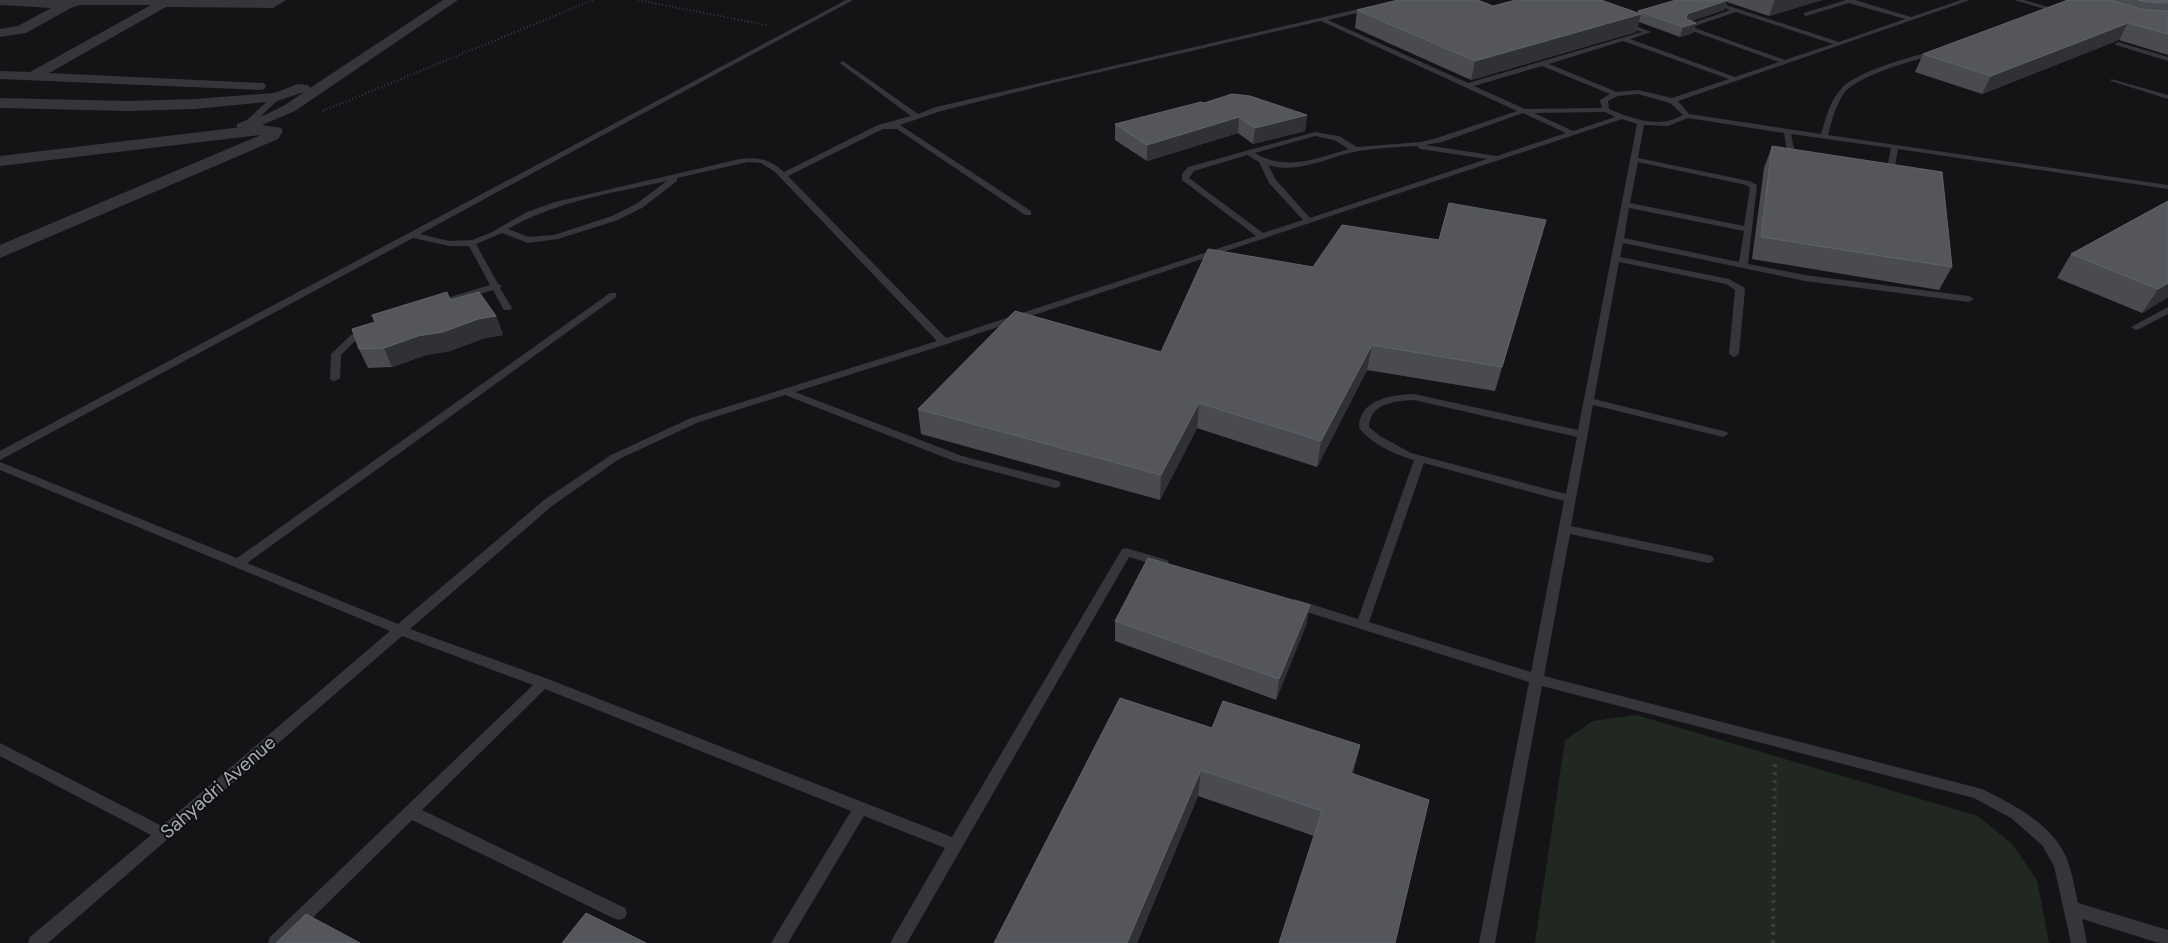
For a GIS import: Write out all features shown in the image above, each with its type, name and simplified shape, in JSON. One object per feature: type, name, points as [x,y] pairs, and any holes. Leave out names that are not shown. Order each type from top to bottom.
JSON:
[{"type":"street","points":[[0,33],[21,30],[66,5],[79,1],[273,4],[280,0]]},
{"type":"street","points":[[0,156],[240,126],[270,118],[320,88],[452,0]]},
{"type":"street","points":[[0,1],[66,5]]},
{"type":"street","points":[[0,92],[170,2]]},
{"type":"street","points":[[0,75],[320,88]]},
{"type":"street","points":[[0,103],[128,106],[195,104],[277,97],[298,88]]},
{"type":"street","points":[[0,161],[259,130],[275,131],[272,136],[0,252]]},
{"type":"lane","points":[[0,456],[850,0]]},
{"type":"lane","points":[[1705,0],[1836,43]]},
{"type":"lane","points":[[1806,14],[1851,0],[1910,19]]},
{"type":"lane","points":[[1672,101],[1836,43],[1967,0]]},
{"type":"lane","points":[[2017,0],[2059,11]]},
{"type":"lane","points":[[783,175],[881,128],[939,109],[1376,6]]},
{"type":"lane","points":[[2049,14],[2066,8]]},
{"type":"lane","points":[[1736,10],[1686,27],[1784,62]]},
{"type":"lane","points":[[1321,19],[1572,133]]},
{"type":"lane","points":[[1467,86],[1648,32],[1611,19]]},
{"type":"lane","points":[[1623,39],[1734,79]]},
{"type":"lane","points":[[2118,44],[2168,59]]},
{"type":"lane","points":[[1824,136],[1831,114],[1846,88],[1870,74],[1946,49]]},
{"type":"lane","points":[[843,63],[917,116]]},
{"type":"lane","points":[[1541,63],[1616,94]]},
{"type":"lane","points":[[2113,80],[2168,97]]},
{"type":"lane","points":[[1606,110],[1604,100],[1616,94],[1638,92],[1663,97],[1672,101],[1682,106],[1687,116]]},
{"type":"lane","points":[[240,126],[250,122],[277,97]]},
{"type":"lane","points":[[1247,152],[1262,161],[1288,166],[1302,165],[1356,149],[1401,144],[1421,144],[1439,140],[1523,111],[1606,110],[1641,123],[1662,125],[1679,122],[1687,116],[2168,187]]},
{"type":"lane","name":"Sahyadri Avenue","points":[[36,943],[548,503],[615,457],[695,420],[944,342],[1621,117]]},
{"type":"lane","points":[[1487,943],[1641,123]]},
{"type":"lane","points":[[890,126],[898,127],[1028,212]]},
{"type":"lane","points":[[1787,130],[1792,163],[1801,166]]},
{"type":"lane","points":[[1262,236],[1185,178],[1186,174],[1192,169],[1315,134],[1336,138],[1356,149]]},
{"type":"lane","points":[[1401,144],[1498,158]]},
{"type":"lane","points":[[1878,180],[1888,181],[1895,146]]},
{"type":"lane","points":[[1634,159],[1749,183],[1754,187],[1742,265]]},
{"type":"lane","points":[[413,235],[446,243],[471,242],[502,230],[535,211],[752,160],[769,162],[944,342]]},
{"type":"lane","points":[[1262,161],[1272,181],[1308,221]]},
{"type":"lane","points":[[502,230],[528,240],[556,237],[615,218],[639,206],[679,176]]},
{"type":"lane","points":[[1626,205],[1748,229]]},
{"type":"lane","points":[[1619,240],[1805,278],[1968,299]]},
{"type":"lane","points":[[471,242],[507,308]]},
{"type":"lane","points":[[1616,259],[1729,282],[1740,289],[1734,354]]},
{"type":"lane","points":[[433,305],[496,286]]},
{"type":"lane","points":[[236,564],[612,295]]},
{"type":"lane","points":[[2136,327],[2168,310]]},
{"type":"lane","points":[[335,378],[336,354],[354,337],[380,323]]},
{"type":"lane","points":[[786,392],[958,459],[1055,484]]},
{"type":"lane","points":[[1571,500],[1407,455],[1376,438],[1364,428],[1366,415],[1378,404],[1395,398],[1414,397],[1583,435]]},
{"type":"lane","points":[[1589,401],[1722,434]]},
{"type":"lane","points":[[1362,625],[1420,459]]},
{"type":"lane","points":[[0,466],[400,630],[543,682],[955,845]]},
{"type":"lane","points":[[1565,529],[1708,559]]},
{"type":"lane","points":[[898,943],[1126,552],[1174,566]]},
{"type":"lane","points":[[1277,598],[1537,679],[1977,792],[2016,813],[2047,840],[2061,864],[2079,943]]},
{"type":"lane","points":[[276,943],[543,682]]},
{"type":"lane","points":[[0,749],[163,834]]},
{"type":"lane","points":[[779,943],[862,808]]},
{"type":"lane","points":[[411,812],[619,914]]},
{"type":"lane","points":[[2071,908],[2168,938]]},
{"type":"path","points":[[320,112],[593,0]]},
{"type":"path","points":[[638,0],[794,31]]},
{"type":"path","points":[[1773,943],[1775,740]]},
{"type":"shaded area","points":[[1636,715],[1978,816],[2012,844],[2037,880],[2049,943],[1535,943],[1565,740],[1593,721]]},
{"type":"building","points":[[1398,0],[1478,0],[1493,6],[1516,0],[1601,0],[1641,14],[1475,61],[1357,10]]},
{"type":"building","points":[[1676,0],[1728,0],[1687,14],[1686,19],[1696,23],[1683,27],[1638,11]]},
{"type":"building","points":[[2068,0],[2110,0],[2145,10],[2168,11],[2168,34],[2128,23],[1991,76],[1923,54]]},
{"type":"building","points":[[2138,0],[2168,0],[2168,3],[2146,2]]},
{"type":"building","points":[[1232,94],[1250,96],[1307,115],[1255,128],[1239,117],[1147,145],[1115,124],[1201,102],[1204,103]]},
{"type":"building","points":[[1772,146],[1942,172],[1952,267],[1761,237]]},
{"type":"building","points":[[2168,201],[2168,283],[2158,289],[2071,254]]},
{"type":"building","points":[[1449,203],[1546,220],[1502,367],[1372,345],[1321,441],[1199,403],[1161,475],[918,409],[1015,311],[1161,352],[1208,249],[1313,267],[1342,225],[1439,240]]},
{"type":"building","points":[[447,292],[450,300],[479,292],[496,316],[478,319],[443,332],[418,336],[384,348],[359,349],[352,329],[375,322],[372,315]]},
{"type":"building","points":[[1148,558],[1310,605],[1279,679],[1115,621]]},
{"type":"building","points":[[1120,698],[1212,728],[1223,701],[1360,745],[1351,773],[1429,800],[1395,943],[1279,943],[1322,811],[1201,770],[1127,943],[994,943]]},
{"type":"building","points":[[586,913],[646,943],[562,943]]},
{"type":"building","points":[[306,914],[360,943],[276,943]]}]
